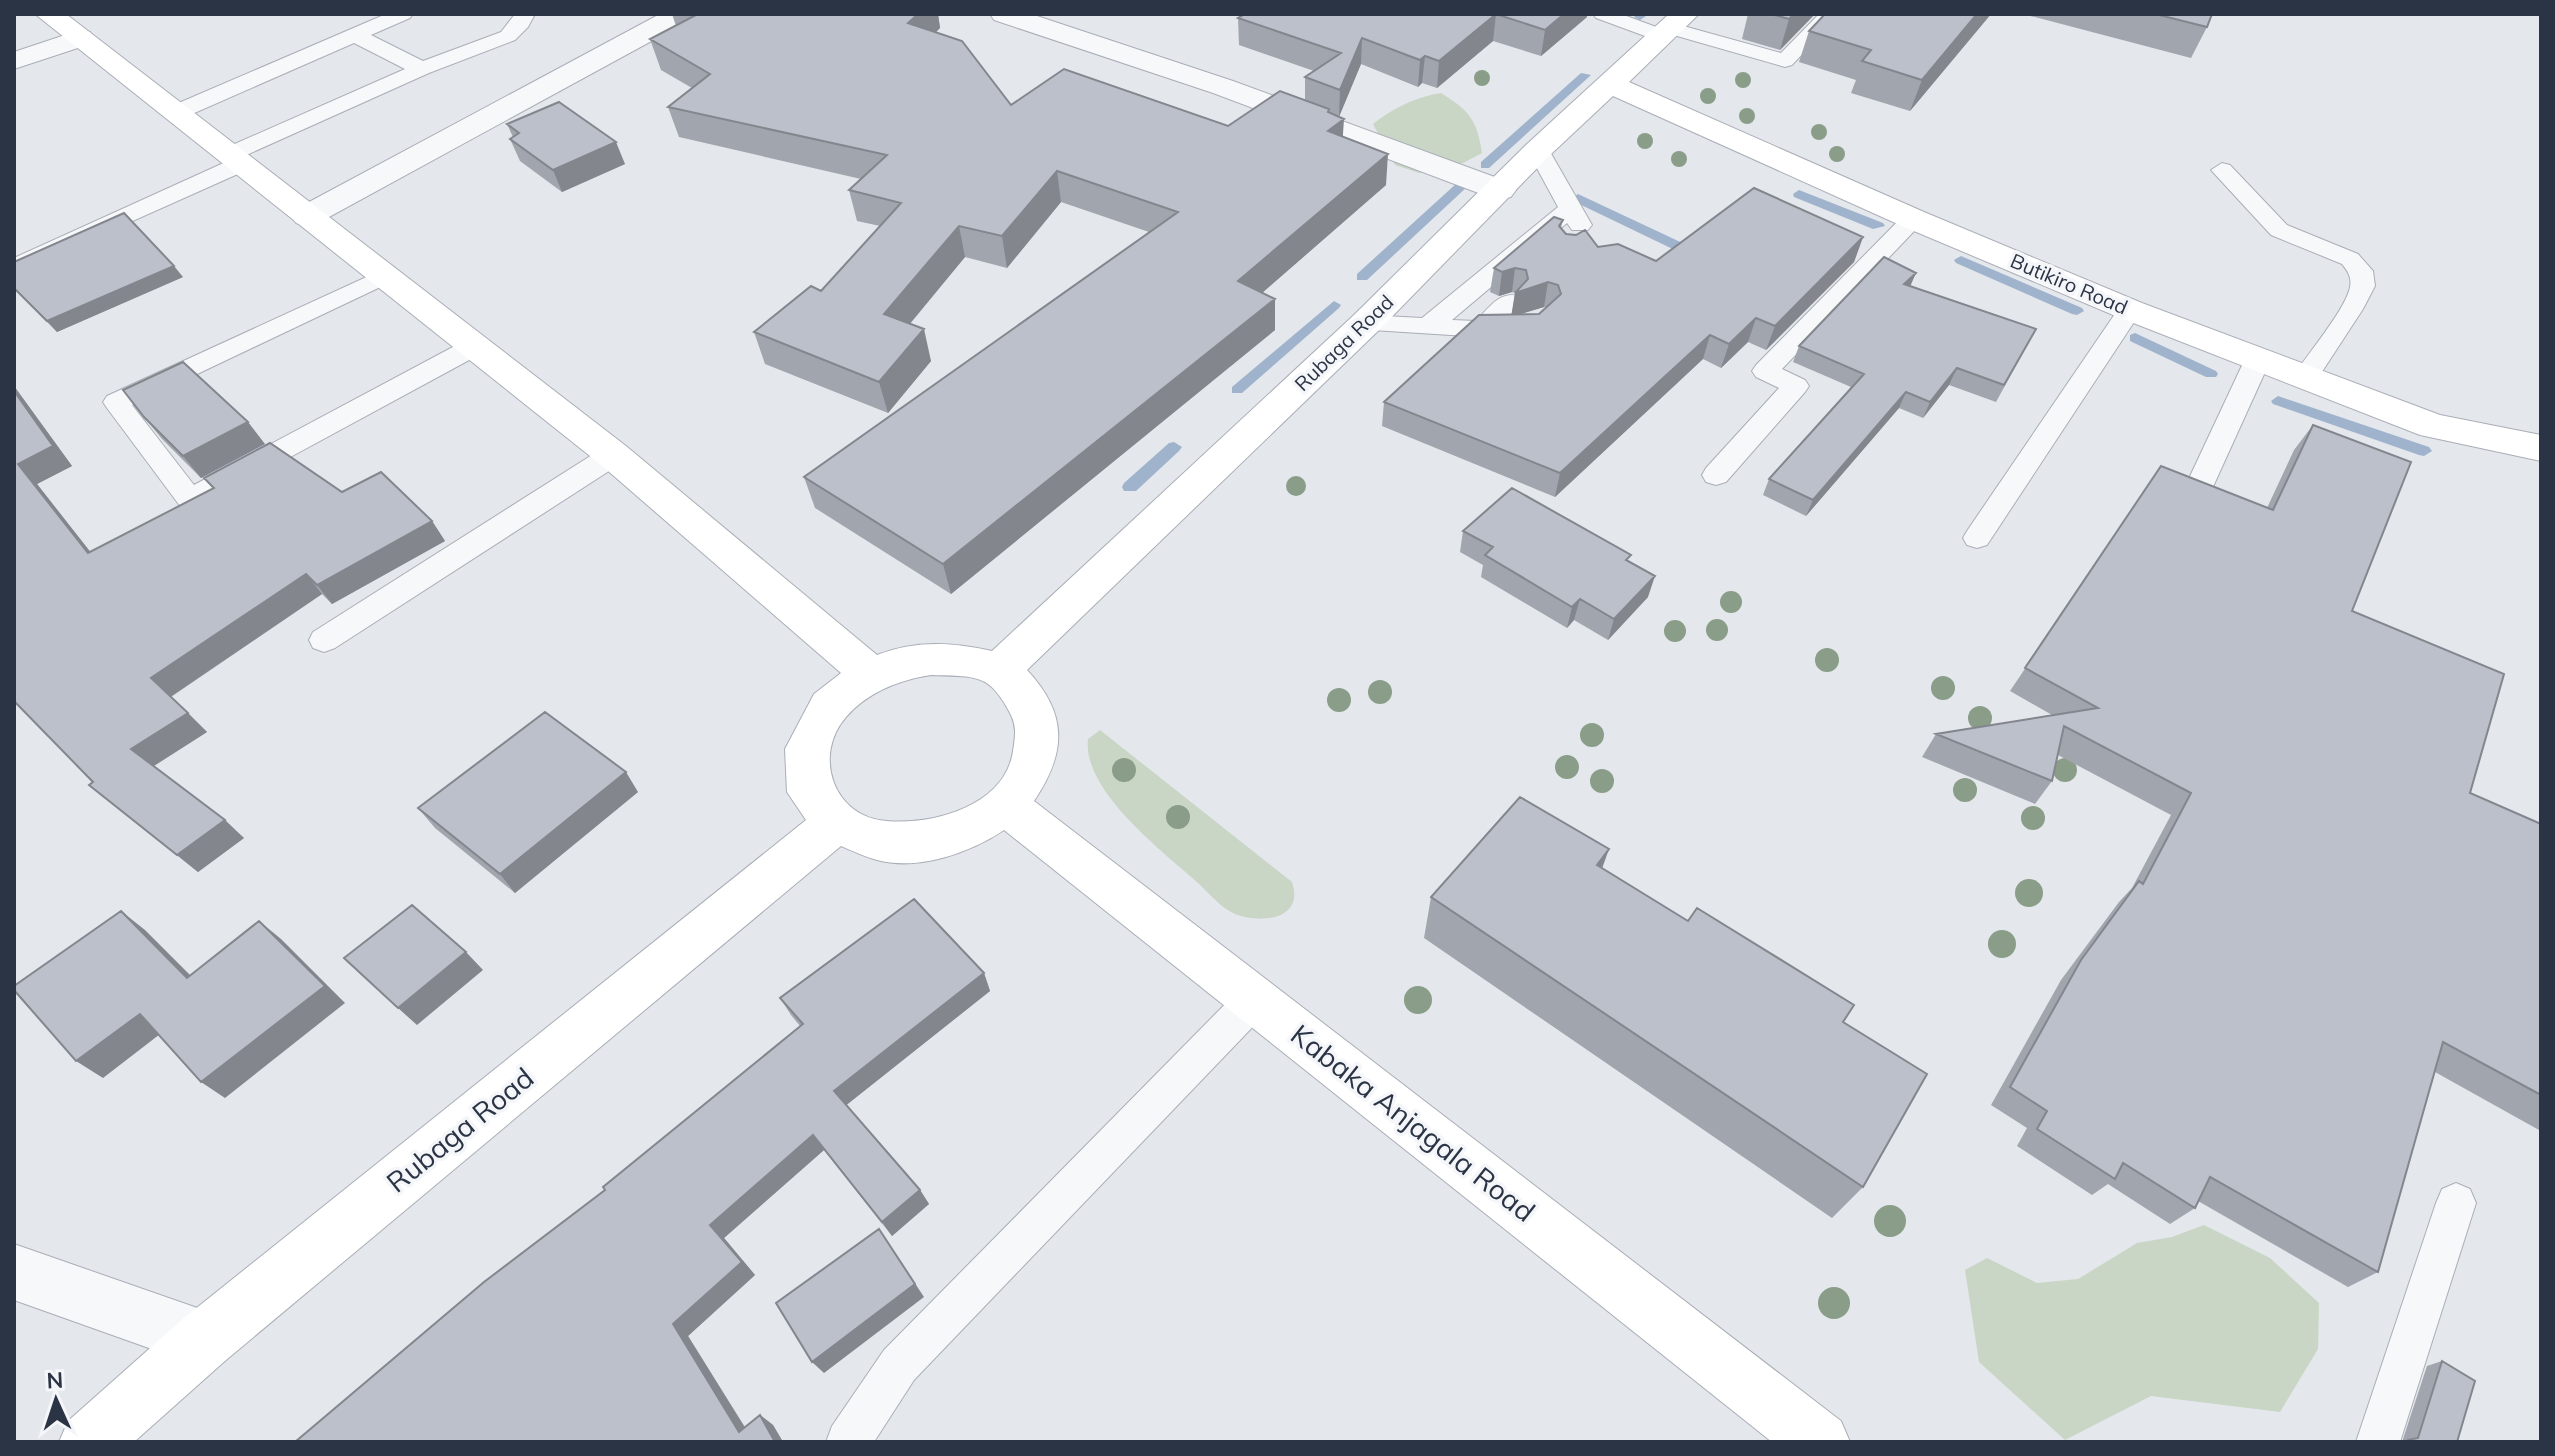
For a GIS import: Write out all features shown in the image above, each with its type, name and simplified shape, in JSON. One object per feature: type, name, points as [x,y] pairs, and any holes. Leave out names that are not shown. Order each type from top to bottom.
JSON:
[{"type":"main road","points":[[49,14],[613,455],[871,674]]},
{"type":"main road","name":"Rubaga Road","points":[[1000,669],[1366,323],[1538,150],[1671,26]]},
{"type":"main road","name":"Butikiro Road","points":[[1610,84],[1913,219],[2130,310],[2433,426],[2541,448]]},
{"type":"main road","points":[[931,659],[960,660],[1000,669],[1021,692],[1038,726],[1033,766],[1006,805],[969,829],[924,842],[880,841],[836,823],[810,792],[807,749],[829,706],[871,674],[901,663],[931,659]]},
{"type":"main road","name":"Kabaka Anjagala Road","points":[[1006,805],[1820,1442]]},
{"type":"main road","name":"Rubaga Road","points":[[89,1442],[205,1339],[836,823]]},
{"type":"street","points":[[307,216],[680,14]]},
{"type":"street","points":[[1004,14],[1223,87],[1500,190]]},
{"type":"street","points":[[14,61],[80,38]]},
{"type":"street","points":[[14,1272],[205,1339]]},
{"type":"lane","points":[[175,113],[403,14]]},
{"type":"lane","points":[[14,267],[422,69],[508,36],[525,14]]},
{"type":"lane","points":[[1603,14],[1671,26],[1785,61],[1830,14]]},
{"type":"lane","points":[[355,35],[422,69]]},
{"type":"lane","points":[[1538,150],[1570,209],[1582,242]]},
{"type":"lane","points":[[2222,170],[2279,230],[2350,259],[2361,271],[2363,286],[2351,309],[2305,378]]},
{"type":"lane","points":[[1427,327],[1570,209]]},
{"type":"lane","points":[[1716,475],[1796,386],[1765,371],[1913,219]]},
{"type":"lane","points":[[384,276],[116,402],[190,499],[475,346]]},
{"type":"lane","points":[[1482,329],[1510,301]]},
{"type":"lane","points":[[1977,538],[2130,310]]},
{"type":"lane","points":[[1366,323],[1511,329]]},
{"type":"lane","points":[[2198,489],[2258,359]]},
{"type":"lane","points":[[324,640],[613,455]]},
{"type":"lane","points":[[848,1442],[899,1365],[1255,999]]},
{"type":"lane","points":[[2378,1442],[2456,1203]]},
{"type":"green space","points":[[1441,93],[1470,117],[1478,132],[1482,153],[1463,163],[1419,173],[1395,165],[1373,124],[1405,104]]},
{"type":"green space","points":[[1100,730],[1292,882],[1294,895],[1286,911],[1278,916],[1256,919],[1235,914],[1146,837],[1127,818],[1098,778],[1090,759],[1088,739]]},
{"type":"green space","points":[[2204,1225],[2270,1258],[2319,1303],[2318,1349],[2280,1412],[2151,1396],[2065,1440],[1979,1362],[1965,1270],[1987,1258],[2037,1283],[2078,1279],[2137,1243],[2172,1237]]},
{"type":"building","points":[[694,14],[918,14],[908,23],[962,41],[1011,105],[1064,69],[1228,126],[1280,91],[1329,109],[1328,112],[1344,119],[1328,131],[1388,154],[1238,281],[1275,299],[943,564],[804,477],[1178,212],[1057,171],[1002,236],[959,226],[884,314],[924,329],[879,382],[754,332],[811,286],[821,291],[901,203],[849,190],[887,155],[668,107],[710,74],[650,39]]},
{"type":"building","points":[[1245,14],[1496,14],[1439,61],[1425,56],[1420,60],[1362,38],[1340,90],[1305,77],[1341,53],[1238,18]]},
{"type":"building","points":[[1496,14],[1564,14],[1545,30]]},
{"type":"building","points":[[1771,14],[1794,14],[1789,19]]},
{"type":"building","points":[[1825,14],[1977,14],[1922,80],[1862,61],[1871,50],[1809,31]]},
{"type":"building","points":[[2155,14],[2212,14],[2207,27]]},
{"type":"building","points":[[559,102],[616,142],[553,170],[510,139],[519,133],[507,124]]},
{"type":"building","points":[[1754,188],[1863,237],[1775,326],[1756,318],[1729,344],[1710,335],[1560,473],[1384,402],[1479,315],[1539,314],[1561,294],[1558,285],[1548,282],[1515,293],[1528,279],[1526,270],[1515,268],[1502,272],[1494,268],[1554,217],[1563,220],[1559,226],[1566,234],[1576,235],[1585,230],[1598,247],[1618,244],[1656,261]]},
{"type":"building","points":[[124,213],[174,266],[47,321],[14,288],[14,262]]},
{"type":"building","points":[[1884,257],[1916,273],[1904,284],[2036,329],[2004,385],[1957,368],[1930,402],[1906,392],[1813,500],[1769,479],[1864,374],[1799,346]]},
{"type":"building","points":[[183,362],[248,422],[183,456],[144,417],[123,390]]},
{"type":"building","points":[[14,391],[53,446],[18,464],[88,553],[214,488],[204,478],[270,443],[342,492],[381,472],[432,521],[317,585],[306,574],[151,678],[188,713],[131,749],[225,820],[177,855],[89,785],[93,782],[14,701]]},
{"type":"building","points":[[2313,425],[2411,462],[2352,611],[2504,674],[2470,793],[2541,824],[2541,1095],[2443,1042],[2378,1272],[2210,1177],[2195,1208],[2123,1163],[2115,1179],[2037,1129],[2047,1111],[2010,1087],[2081,960],[2139,881],[2143,884],[2191,793],[2064,726],[2052,781],[1936,734],[2098,708],[2025,668],[2161,466],[2273,510]]},
{"type":"building","points":[[1512,488],[1631,555],[1626,560],[1655,576],[1614,619],[1580,599],[1572,607],[1485,555],[1493,547],[1463,531]]},
{"type":"building","points":[[545,712],[626,772],[500,874],[418,808]]},
{"type":"building","points":[[1520,797],[1609,849],[1597,865],[1688,921],[1697,908],[1854,1005],[1843,1022],[1927,1074],[1863,1187],[1431,897]]},
{"type":"building","points":[[914,899],[984,973],[834,1091],[920,1190],[882,1222],[813,1135],[710,1225],[742,1262],[673,1324],[739,1432],[760,1415],[775,1442],[295,1442],[484,1282],[605,1190],[603,1187],[803,1024],[780,998]]},
{"type":"building","points":[[412,905],[466,952],[398,1008],[344,958]]},
{"type":"building","points":[[121,911],[187,978],[259,921],[325,986],[201,1082],[140,1014],[76,1061],[14,990],[14,986]]},
{"type":"building","points":[[879,1229],[915,1284],[812,1362],[776,1303]]},
{"type":"building","points":[[2442,1361],[2475,1381],[2457,1442],[2408,1442],[2418,1438]]},
{"type":"waterway","points":[[1640,17],[1643,14]]},
{"type":"waterway","points":[[1485,165],[1585,75]]},
{"type":"waterway","points":[[1362,277],[1462,186]]},
{"type":"waterway","points":[[1799,194],[1878,226]]},
{"type":"waterway","points":[[1578,198],[1686,250]]},
{"type":"waterway","points":[[1961,260],[2077,311]]},
{"type":"waterway","points":[[1237,390],[1334,305]]},
{"type":"waterway","points":[[2135,338],[2211,374]]},
{"type":"waterway","points":[[2278,401],[2424,451]]},
{"type":"waterway","points":[[1130,487],[1174,447]]}]
